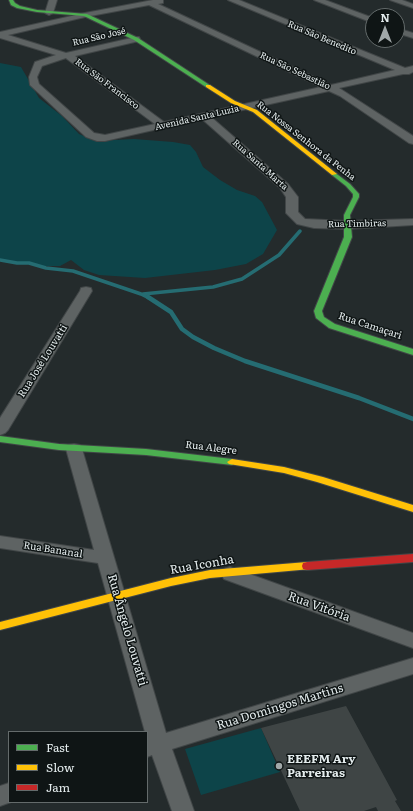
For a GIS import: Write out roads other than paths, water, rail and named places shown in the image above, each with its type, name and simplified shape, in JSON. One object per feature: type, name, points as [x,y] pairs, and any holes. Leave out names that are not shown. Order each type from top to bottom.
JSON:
[{"type":"street","points":[[10,0],[13,4],[19,7],[49,13],[85,15]]},
{"type":"street","points":[[49,13],[53,5],[53,0]]},
{"type":"street","points":[[0,34],[85,15],[167,0]]},
{"type":"street","name":"Rua São Benedito","points":[[232,0],[410,71]]},
{"type":"street","points":[[318,0],[365,18]]},
{"type":"street","points":[[394,0],[413,6]]},
{"type":"street","name":"Rua São Sebastião","points":[[150,3],[349,97],[413,141]]},
{"type":"street","name":"Rua Nossa Senhora da Penha","points":[[85,15],[136,39],[234,102],[255,111],[352,188],[356,194],[356,198],[347,215],[347,242],[318,311],[321,319]]},
{"type":"street","name":"Rua São Francisco","points":[[0,34],[66,55],[164,126]]},
{"type":"street","name":"Rua São José","points":[[97,138],[90,135],[35,85],[33,78],[38,64],[66,55],[136,39]]},
{"type":"street","name":"Avenida Santa Luzia","points":[[97,138],[110,138],[410,71]]},
{"type":"street","name":"Rua Santa Marta","points":[[204,116],[284,186],[292,197],[292,213],[301,222]]},
{"type":"street","name":"Rua Timbiras","points":[[301,222],[347,225],[413,222]]},
{"type":"street","name":"Rua José Louvatti","points":[[0,430],[86,291]]},
{"type":"street","name":"Rua Camaçari","points":[[321,319],[332,326],[413,352]]},
{"type":"street","name":"Rua Alegre","points":[[0,439],[74,448],[164,454],[244,463],[284,470],[320,479],[413,509]]},
{"type":"street","name":"Rua Ângelo Louvatti","points":[[74,448],[117,596],[153,746],[183,811]]},
{"type":"street","name":"Rua Bananal","points":[[0,542],[106,558]]},
{"type":"street","name":"Rua Iconha","points":[[0,626],[191,578],[225,572],[413,558]]},
{"type":"street","name":"Rua Vitória","points":[[225,572],[413,641]]},
{"type":"street","name":"Rua Domingos Martins","points":[[153,746],[413,666]]},
{"type":"waterway","points":[[143,294],[213,287],[242,279],[279,255],[300,231]]},
{"type":"waterway","points":[[0,260],[17,263],[29,263],[46,268],[73,271],[149,298]]},
{"type":"waterway","points":[[148,297],[171,312],[182,329],[193,337],[214,348],[245,361],[359,398],[413,419]]},
{"type":"place","name":"EEEFM Ary Parreiras","points":[[279,766]]}]
